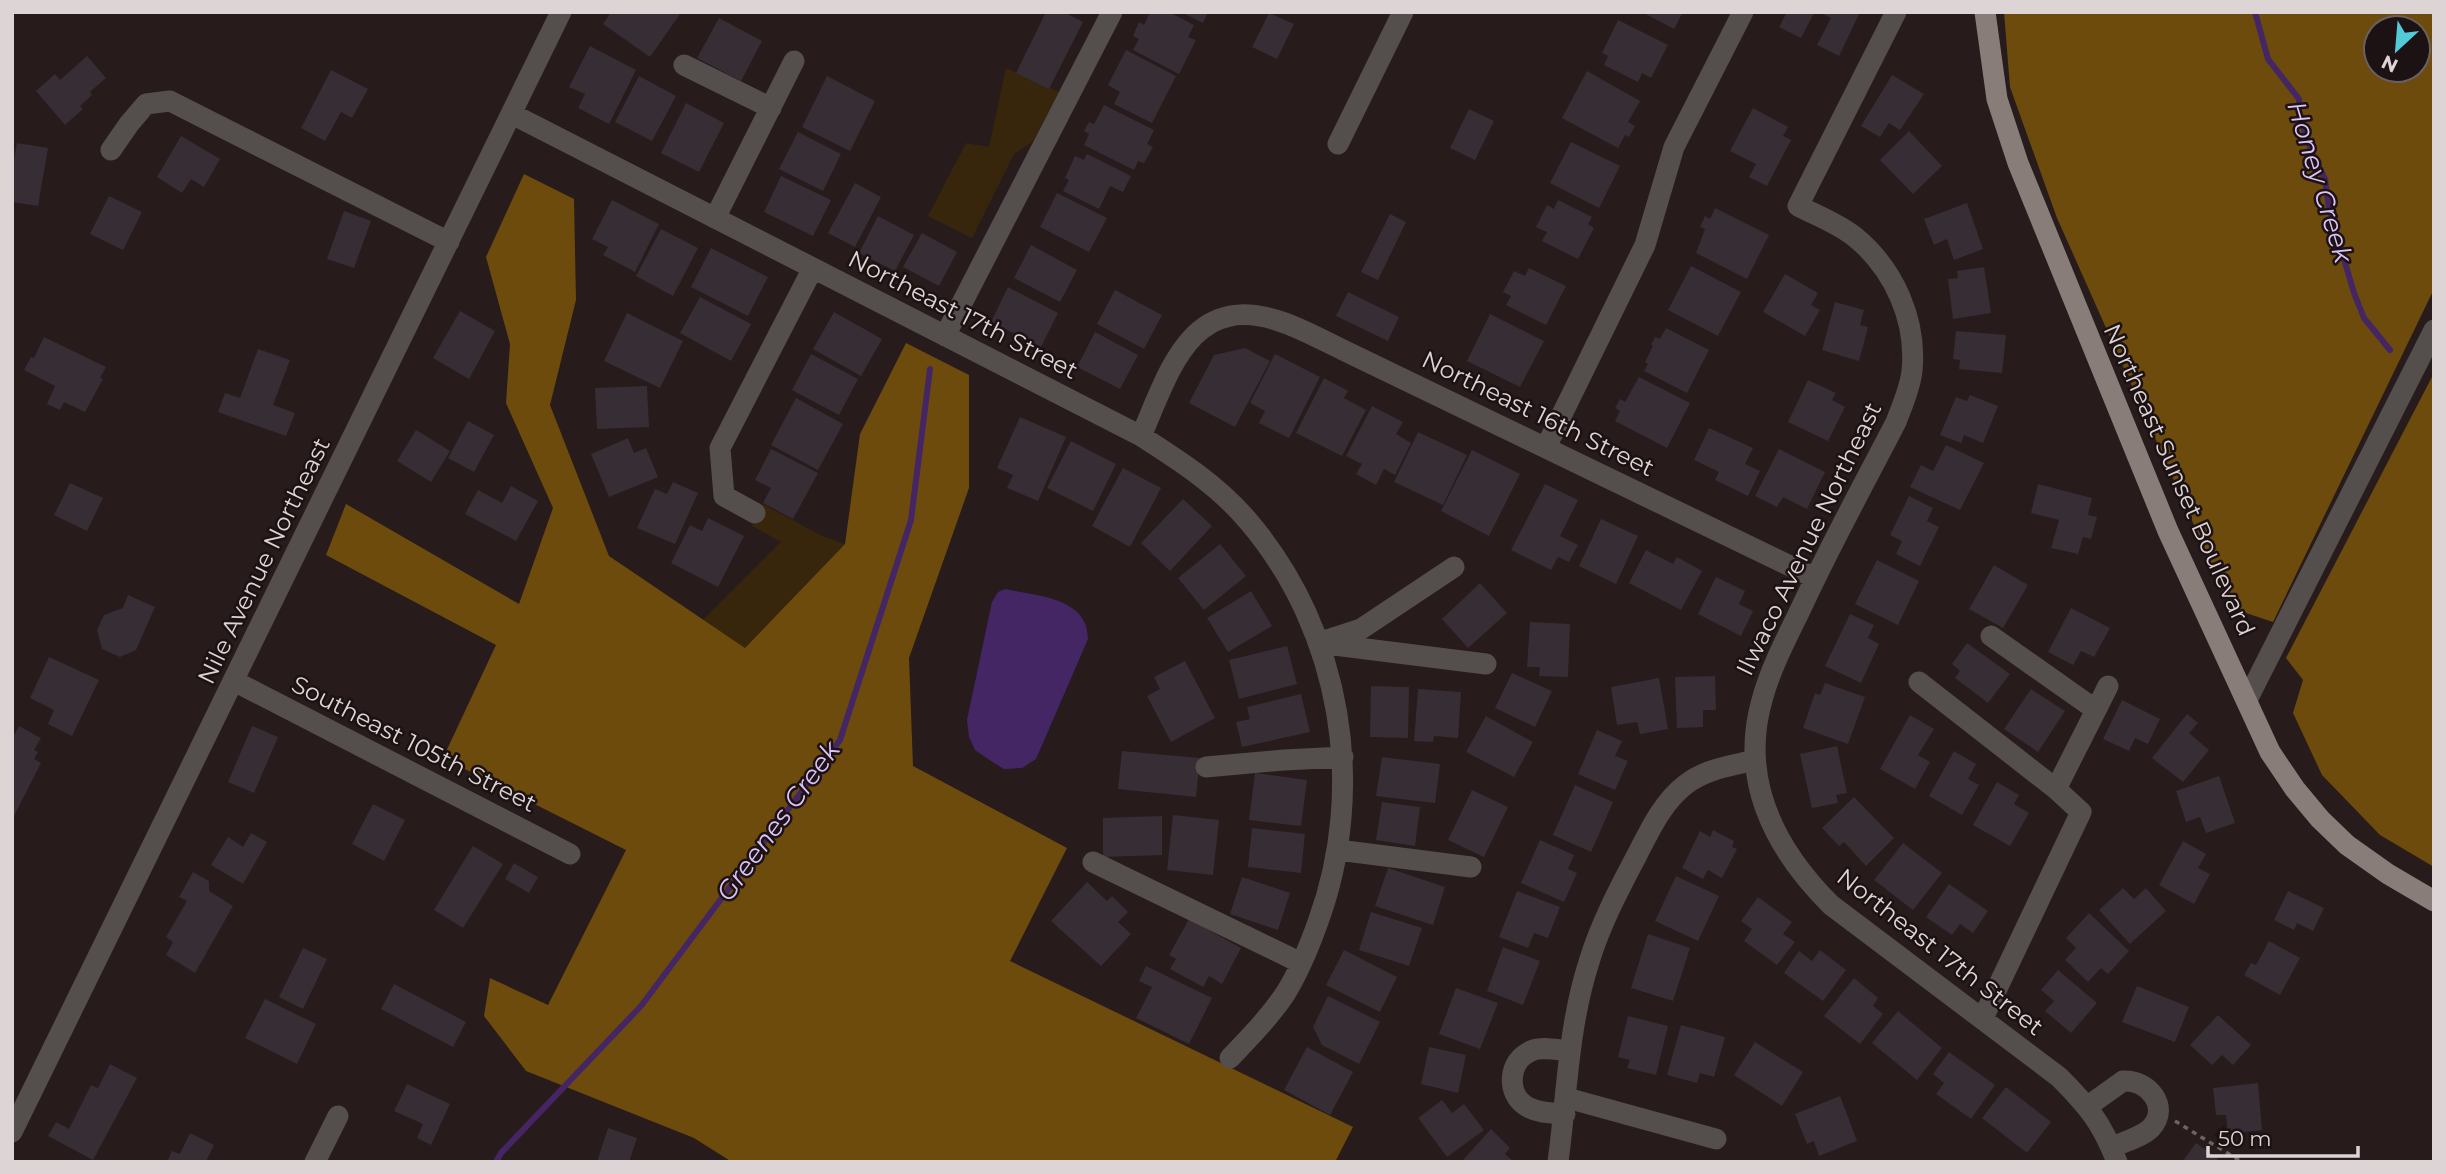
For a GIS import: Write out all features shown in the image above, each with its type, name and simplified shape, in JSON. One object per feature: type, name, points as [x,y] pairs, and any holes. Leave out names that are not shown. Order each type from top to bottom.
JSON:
[{"type":"main road","name":"Northeast Sunset Boulevard","points":[[1984,12],[1997,99],[2018,163],[2168,531],[2270,752],[2295,789],[2347,845],[2388,874],[2434,901]]},
{"type":"street","name":"Nile Avenue Northeast","points":[[12,1132],[561,12]]},
{"type":"street","points":[[945,336],[1112,12]]},
{"type":"street","points":[[1338,144],[1403,12]]},
{"type":"street","points":[[1546,447],[1645,245],[1674,147],[1743,12]]},
{"type":"street","name":"Ilwaco Avenue Northeast","points":[[1755,760],[1756,728],[1762,700],[1776,661],[1815,578],[1896,422],[1912,372],[1913,343],[1899,290],[1884,268],[1854,236],[1798,206],[1896,12]]},
{"type":"street","points":[[715,218],[794,61]]},
{"type":"street","points":[[684,65],[771,108]]},
{"type":"street","points":[[111,150],[146,104],[170,101],[449,242]]},
{"type":"street","name":"Northeast 17th Street","points":[[512,114],[1141,436],[1182,462],[1214,487],[1247,520],[1273,553],[1298,597],[1318,643],[1337,709],[1344,788],[1338,850],[1327,897],[1301,963],[1286,993],[1266,1021],[1230,1059]]},
{"type":"street","points":[[755,513],[724,496],[720,448],[813,268]]},
{"type":"street","name":"Northeast 16th Street","points":[[1141,436],[1176,356],[1200,328],[1234,315],[1255,314],[1280,321],[1815,578]]},
{"type":"street","points":[[2247,699],[2434,330]]},
{"type":"street","points":[[1318,643],[1361,629],[1454,567]]},
{"type":"street","points":[[1991,636],[2096,710]]},
{"type":"street","points":[[1318,643],[1486,664]]},
{"type":"street","name":"Southeast 105th Street","points":[[234,681],[570,854]]},
{"type":"street","points":[[1919,682],[2056,789],[2081,812],[1983,1017]]},
{"type":"street","points":[[2056,789],[2108,686]]},
{"type":"street","points":[[1206,767],[1343,757]]},
{"type":"street","name":"Northeast 17th Street","points":[[1755,760],[1768,816],[1784,851],[1807,881],[1831,905],[1983,1017],[2059,1077],[2088,1106],[2111,1146]]},
{"type":"street","points":[[1558,1162],[1566,1106],[1569,1051],[1589,962],[1601,929],[1659,814],[1673,796],[1686,784],[1709,771],[1755,760]]},
{"type":"street","points":[[1338,850],[1471,867]]},
{"type":"street","points":[[1094,862],[1301,963]]},
{"type":"street","points":[[1569,1051],[1540,1049],[1530,1052],[1516,1065],[1513,1074],[1515,1093],[1528,1107],[1537,1111],[1566,1106],[1716,1139]]},
{"type":"street","points":[[2088,1106],[2123,1081],[2132,1080],[2149,1088],[2154,1095],[2157,1111],[2154,1123],[2148,1130],[2111,1146]]},
{"type":"street","points":[[315,1162],[338,1116]]},
{"type":"path","points":[[2157,1111],[2242,1162]]},
{"type":"shaded area","points":[[2004,12],[2434,12],[2434,289],[2273,622],[2231,608],[2057,218],[2010,87]]},
{"type":"shaded area","points":[[1006,68],[1059,92],[1033,141],[1014,154],[972,238],[928,216],[966,143],[989,147]]},
{"type":"shaded area","points":[[524,174],[574,199],[576,300],[550,405],[609,556],[745,648],[845,544],[860,434],[906,343],[969,375],[969,488],[909,658],[913,766],[1067,848],[1010,961],[1353,1127],[1335,1162],[732,1162],[694,1138],[526,1071],[484,1016],[490,978],[548,1005],[626,850],[443,758],[496,645],[326,555],[346,504],[519,604],[553,508],[506,403],[510,344],[486,257]]},
{"type":"shaded area","points":[[2434,373],[2434,867],[2380,835],[2322,775],[2293,713],[2303,680],[2286,658]]},
{"type":"shaded area","points":[[763,504],[820,535],[845,544],[745,648],[703,620],[781,542],[752,526]]},
{"type":"shaded area","points":[[1005,589],[1045,597],[1070,607],[1080,614],[1086,625],[1088,639],[1036,759],[1022,768],[1004,769],[975,750],[969,737],[967,720],[992,602],[998,592]]},
{"type":"building","points":[[611,12],[680,14],[650,57],[603,24]]},
{"type":"building","points":[[1046,12],[1064,12],[1083,22],[1049,89],[1016,73]]},
{"type":"building","points":[[1150,12],[1169,12],[1194,25],[1188,37],[1196,40],[1179,74],[1133,50],[1139,39],[1133,36],[1139,22],[1144,25]]},
{"type":"building","points":[[1181,12],[1208,12],[1203,23]]},
{"type":"building","points":[[1642,12],[1683,12],[1674,29]]},
{"type":"building","points":[[1787,12],[1814,13],[1801,38],[1779,27]]},
{"type":"building","points":[[1819,12],[1860,12],[1839,56],[1817,45],[1831,18]]},
{"type":"building","points":[[1269,13],[1294,24],[1277,59],[1252,47]]},
{"type":"building","points":[[719,18],[762,41],[741,81],[697,58]]},
{"type":"building","points":[[1618,20],[1668,45],[1651,78],[1642,73],[1638,82],[1604,65],[1608,56],[1602,53]]},
{"type":"building","points":[[590,46],[636,70],[609,124],[578,108],[585,94],[569,87]]},
{"type":"building","points":[[1126,50],[1176,76],[1152,123],[1114,104],[1120,92],[1108,85]]},
{"type":"building","points":[[87,56],[106,78],[90,92],[92,95],[80,106],[83,109],[65,125],[36,91],[55,74],[60,80]]},
{"type":"building","points":[[331,70],[368,89],[352,118],[341,112],[325,141],[301,128]]},
{"type":"building","points":[[1587,71],[1640,101],[1628,122],[1635,126],[1629,137],[1625,135],[1618,148],[1562,118]]},
{"type":"building","points":[[1892,75],[1924,94],[1900,130],[1889,123],[1880,137],[1861,126]]},
{"type":"building","points":[[639,76],[676,96],[652,141],[615,122]]},
{"type":"building","points":[[827,76],[875,101],[850,151],[802,127]]},
{"type":"building","points":[[686,103],[724,123],[699,172],[661,153]]},
{"type":"building","points":[[1104,105],[1154,130],[1147,144],[1153,147],[1144,163],[1138,161],[1134,170],[1084,145],[1089,134],[1084,131],[1089,122],[1094,124]]},
{"type":"building","points":[[1753,108],[1788,127],[1783,136],[1791,140],[1767,186],[1749,177],[1756,164],[1730,151]]},
{"type":"building","points":[[1469,109],[1494,121],[1475,160],[1450,148]]},
{"type":"building","points":[[1909,131],[1942,166],[1913,194],[1880,160]]},
{"type":"building","points":[[798,132],[841,154],[823,191],[779,169]]},
{"type":"building","points":[[181,136],[220,159],[204,187],[191,179],[182,193],[157,177]]},
{"type":"building","points":[[1571,142],[1620,166],[1599,208],[1550,183]]},
{"type":"building","points":[[17,143],[48,148],[38,206],[12,202],[12,169]]},
{"type":"building","points":[[1087,154],[1131,176],[1123,192],[1110,186],[1099,209],[1063,191],[1069,180],[1065,178],[1075,156],[1084,160]]},
{"type":"building","points":[[781,176],[831,200],[813,236],[764,212]]},
{"type":"building","points":[[855,183],[881,197],[855,247],[828,233]]},
{"type":"building","points":[[1057,193],[1107,218],[1089,252],[1040,227]]},
{"type":"building","points":[[109,196],[142,212],[123,250],[90,234]]},
{"type":"building","points":[[612,200],[659,224],[635,272],[603,255],[608,247],[592,239]]},
{"type":"building","points":[[1558,200],[1592,217],[1588,224],[1594,228],[1578,259],[1542,241],[1547,232],[1536,227],[1547,205],[1554,209]]},
{"type":"building","points":[[1967,203],[1983,249],[1954,260],[1947,239],[1934,245],[1924,219]]},
{"type":"building","points":[[1715,208],[1769,235],[1747,279],[1696,253],[1705,229],[1700,227],[1705,216],[1710,219]]},
{"type":"building","points":[[344,211],[371,221],[354,268],[327,259]]},
{"type":"building","points":[[1390,214],[1406,222],[1378,280],[1361,272]]},
{"type":"building","points":[[878,216],[914,235],[895,271],[859,253]]},
{"type":"building","points":[[661,229],[698,248],[673,296],[636,276]]},
{"type":"building","points":[[922,233],[957,252],[939,286],[903,267]]},
{"type":"building","points":[[1031,245],[1077,270],[1060,302],[1014,278]]},
{"type":"building","points":[[711,248],[768,277],[748,316],[691,287]]},
{"type":"building","points":[[1691,266],[1741,292],[1718,336],[1668,310]]},
{"type":"building","points":[[1984,267],[1991,313],[1953,319],[1948,279],[1958,278],[1957,271]]},
{"type":"building","points":[[1529,268],[1566,286],[1546,325],[1506,305],[1511,296],[1503,292],[1514,271],[1525,276]]},
{"type":"building","points":[[1785,274],[1818,293],[1811,305],[1820,310],[1805,336],[1763,312]]},
{"type":"building","points":[[1008,287],[1058,313],[1041,347],[991,322]]},
{"type":"building","points":[[1115,290],[1162,315],[1144,349],[1097,324]]},
{"type":"building","points":[[1348,292],[1399,317],[1388,341],[1336,316]]},
{"type":"building","points":[[700,297],[751,324],[731,361],[680,333]]},
{"type":"building","points":[[1835,302],[1864,310],[1860,325],[1868,327],[1859,361],[1822,350]]},
{"type":"building","points":[[460,311],[495,331],[469,379],[433,358]]},
{"type":"building","points":[[834,312],[882,339],[861,376],[813,349]]},
{"type":"building","points":[[627,313],[683,341],[660,388],[604,361]]},
{"type":"building","points":[[1490,314],[1544,341],[1520,387],[1467,361]]},
{"type":"building","points":[[1666,328],[1709,350],[1687,393],[1644,371],[1655,337],[1660,339]]},
{"type":"building","points":[[1956,331],[2006,335],[2002,373],[1959,369],[1960,360],[1953,359]]},
{"type":"building","points":[[1095,332],[1138,355],[1120,389],[1077,367]]},
{"type":"building","points":[[44,337],[106,367],[100,378],[103,379],[85,412],[64,402],[60,410],[47,404],[55,386],[24,370],[31,357],[34,358]]},
{"type":"building","points":[[1245,348],[1270,361],[1235,427],[1189,403],[1214,355]]},
{"type":"building","points":[[258,349],[290,360],[273,405],[295,413],[286,436],[218,412],[225,393],[240,398]]},
{"type":"building","points":[[811,354],[858,379],[839,415],[792,390]]},
{"type":"building","points":[[1275,354],[1320,377],[1289,438],[1259,423],[1265,411],[1250,403]]},
{"type":"building","points":[[1639,377],[1690,403],[1667,448],[1615,421],[1620,411],[1615,408],[1620,399],[1625,402]]},
{"type":"building","points":[[1324,378],[1348,391],[1344,398],[1366,410],[1342,456],[1296,433]]},
{"type":"building","points":[[1808,380],[1836,393],[1832,400],[1845,407],[1828,441],[1788,422]]},
{"type":"building","points":[[647,386],[649,427],[597,429],[595,388]]},
{"type":"building","points":[[1970,395],[1998,406],[1983,443],[1964,435],[1961,443],[1940,435],[1956,397],[1967,401]]},
{"type":"building","points":[[796,398],[843,424],[818,470],[771,445]]},
{"type":"building","points":[[1372,406],[1403,422],[1396,434],[1411,443],[1395,475],[1384,469],[1376,485],[1356,474],[1362,464],[1346,456]]},
{"type":"building","points":[[1020,417],[1066,437],[1038,501],[1007,488],[1013,475],[997,468]]},
{"type":"building","points":[[468,421],[494,435],[474,472],[448,458]]},
{"type":"building","points":[[1709,428],[1753,448],[1745,464],[1760,471],[1748,496],[1715,480],[1719,472],[1694,460]]},
{"type":"building","points":[[416,430],[450,451],[431,482],[397,461]]},
{"type":"building","points":[[1418,432],[1467,455],[1443,505],[1394,482]]},
{"type":"building","points":[[628,438],[634,453],[646,448],[658,477],[609,497],[591,454]]},
{"type":"building","points":[[1071,441],[1116,464],[1093,511],[1047,488]]},
{"type":"building","points":[[1946,445],[1984,463],[1960,510],[1910,487],[1921,465],[1933,471]]},
{"type":"building","points":[[771,449],[818,473],[793,519],[763,503],[771,488],[755,480]]},
{"type":"building","points":[[1779,449],[1825,472],[1807,509],[1783,497],[1777,507],[1755,496]]},
{"type":"building","points":[[1472,450],[1520,474],[1489,536],[1441,511]]},
{"type":"building","points":[[1123,468],[1161,488],[1130,547],[1092,526]]},
{"type":"building","points":[[673,482],[698,493],[675,544],[637,528],[655,489],[667,494]]},
{"type":"building","points":[[70,483],[103,498],[87,531],[54,515]]},
{"type":"building","points":[[1545,484],[1578,500],[1560,536],[1578,545],[1569,562],[1558,557],[1551,570],[1511,550]]},
{"type":"building","points":[[2038,484],[2092,498],[2088,515],[2097,517],[2091,539],[2083,537],[2078,554],[2051,548],[2059,520],[2031,513]]},
{"type":"building","points":[[511,486],[538,501],[516,541],[465,514],[478,490],[502,503]]},
{"type":"building","points":[[1909,496],[1933,508],[1927,521],[1939,527],[1920,566],[1896,554],[1902,541],[1890,535]]},
{"type":"building","points":[[1183,499],[1212,526],[1170,571],[1141,543]]},
{"type":"building","points":[[708,518],[744,536],[718,587],[671,563],[690,525],[702,531]]},
{"type":"building","points":[[1601,519],[1638,536],[1616,584],[1579,566]]},
{"type":"building","points":[[1220,544],[1246,576],[1204,610],[1178,578]]},
{"type":"building","points":[[1646,550],[1673,564],[1677,557],[1702,571],[1681,610],[1629,583]]},
{"type":"building","points":[[1877,560],[1919,581],[1898,625],[1855,604]]},
{"type":"building","points":[[1994,565],[2028,585],[2003,628],[1969,609]]},
{"type":"building","points":[[1716,577],[1745,591],[1739,604],[1753,611],[1741,636],[1698,614]]},
{"type":"building","points":[[1480,583],[1507,613],[1468,648],[1442,619]]},
{"type":"building","points":[[1251,591],[1272,626],[1228,652],[1207,618]]},
{"type":"building","points":[[128,595],[155,607],[136,650],[120,657],[102,649],[97,630],[104,615],[123,608]]},
{"type":"building","points":[[2071,608],[2110,628],[2094,657],[2081,651],[2073,665],[2048,652]]},
{"type":"building","points":[[1850,614],[1874,625],[1868,638],[1879,644],[1861,683],[1825,666]]},
{"type":"building","points":[[1530,622],[1570,624],[1568,677],[1539,676],[1540,667],[1527,667]]},
{"type":"building","points":[[1967,643],[2010,674],[1988,703],[1955,678],[1960,671],[1952,664]]},
{"type":"building","points":[[1287,646],[1297,684],[1239,699],[1229,660]]},
{"type":"building","points":[[49,657],[99,680],[72,736],[48,724],[54,710],[30,698]]},
{"type":"building","points":[[1185,661],[1215,718],[1171,742],[1147,696],[1160,689],[1154,677]]},
{"type":"building","points":[[1512,673],[1552,691],[1535,727],[1495,708]]},
{"type":"building","points":[[1715,676],[1716,710],[1703,710],[1703,727],[1677,728],[1675,677]]},
{"type":"building","points":[[1659,678],[1668,729],[1640,734],[1637,722],[1617,725],[1611,687]]},
{"type":"building","points":[[1825,683],[1865,697],[1848,744],[1803,728],[1815,693],[1820,695]]},
{"type":"building","points":[[1371,686],[1409,687],[1408,738],[1370,737]]},
{"type":"building","points":[[1418,689],[1461,692],[1458,738],[1434,736],[1433,742],[1414,741]]},
{"type":"building","points":[[2031,689],[2065,711],[2038,752],[2004,729]]},
{"type":"building","points":[[1301,694],[1310,732],[1242,747],[1236,722],[1250,719],[1247,707]]},
{"type":"building","points":[[2122,700],[2160,719],[2148,744],[2135,738],[2129,751],[2103,739]]},
{"type":"building","points":[[2187,714],[2198,723],[2189,733],[2209,750],[2183,782],[2152,758]]},
{"type":"building","points":[[1910,715],[1934,729],[1918,755],[1930,762],[1915,789],[1880,769]]},
{"type":"building","points":[[1486,716],[1533,742],[1514,777],[1466,752]]},
{"type":"building","points":[[19,726],[41,738],[34,750],[38,752],[34,759],[41,763],[12,820],[12,739]]},
{"type":"building","points":[[252,726],[278,737],[254,793],[228,782]]},
{"type":"building","points":[[1597,730],[1622,741],[1615,756],[1628,761],[1615,790],[1578,774]]},
{"type":"building","points":[[1837,746],[1847,793],[1836,795],[1838,803],[1812,808],[1800,754]]},
{"type":"building","points":[[1122,751],[1200,758],[1196,797],[1118,789]]},
{"type":"building","points":[[1954,751],[1976,764],[1968,779],[1979,785],[1962,815],[1929,796]]},
{"type":"building","points":[[1382,757],[1440,764],[1435,803],[1376,796]]},
{"type":"building","points":[[1255,773],[1307,780],[1301,826],[1249,820]]},
{"type":"building","points":[[2219,776],[2235,823],[2206,833],[2200,817],[2186,822],[2176,791]]},
{"type":"building","points":[[1997,782],[2019,795],[2014,804],[2029,813],[2010,846],[1973,825]]},
{"type":"building","points":[[1575,785],[1613,802],[1591,852],[1553,835]]},
{"type":"building","points":[[1472,790],[1508,807],[1484,857],[1448,840]]},
{"type":"building","points":[[1854,797],[1894,838],[1866,866],[1844,842],[1839,846],[1822,828]]},
{"type":"building","points":[[1382,802],[1420,807],[1415,846],[1376,840]]},
{"type":"building","points":[[373,804],[405,820],[384,861],[352,844]]},
{"type":"building","points":[[1173,815],[1219,820],[1213,875],[1167,870]]},
{"type":"building","points":[[1162,816],[1162,855],[1103,857],[1103,818]]},
{"type":"building","points":[[1252,828],[1305,834],[1301,873],[1248,867]]},
{"type":"building","points":[[1713,830],[1734,841],[1732,847],[1737,849],[1722,878],[1708,870],[1703,879],[1682,868],[1700,831],[1710,837]]},
{"type":"building","points":[[251,833],[267,842],[243,884],[211,865],[228,837],[243,847]]},
{"type":"building","points":[[1540,840],[1574,855],[1568,869],[1577,873],[1564,902],[1521,883]]},
{"type":"building","points":[[2183,841],[2206,854],[2198,868],[2210,874],[2194,904],[2159,885]]},
{"type":"building","points":[[1903,843],[1942,873],[1913,910],[1874,880]]},
{"type":"building","points":[[473,846],[503,864],[463,928],[434,910]]},
{"type":"building","points":[[514,863],[538,877],[529,893],[505,879]]},
{"type":"building","points":[[1388,868],[1445,887],[1433,925],[1375,906]]},
{"type":"building","points":[[193,872],[209,881],[209,891],[233,906],[195,973],[166,955],[173,942],[166,937],[187,901],[179,897]]},
{"type":"building","points":[[1676,876],[1719,896],[1698,941],[1655,921]]},
{"type":"building","points":[[1242,877],[1290,893],[1278,930],[1230,914]]},
{"type":"building","points":[[1087,882],[1107,901],[1112,896],[1128,912],[1118,922],[1131,934],[1101,966],[1051,921]]},
{"type":"building","points":[[1949,884],[1988,911],[1973,933],[1960,924],[1952,935],[1926,917]]},
{"type":"building","points":[[2123,888],[2134,899],[2146,888],[2166,911],[2130,944],[2099,910]]},
{"type":"building","points":[[1517,891],[1560,907],[1548,938],[1534,933],[1528,948],[1499,937]]},
{"type":"building","points":[[2288,891],[2324,908],[2313,931],[2297,923],[2294,930],[2274,920]]},
{"type":"building","points":[[1758,897],[1792,922],[1783,934],[1795,942],[1777,965],[1744,941],[1752,929],[1741,921]]},
{"type":"building","points":[[1371,912],[1422,928],[1409,966],[1359,950]]},
{"type":"building","points":[[2089,913],[2129,951],[2108,974],[2101,968],[2088,982],[2065,960],[2076,948],[2066,938]]},
{"type":"building","points":[[1189,919],[1241,948],[1222,984],[1209,976],[1203,987],[1170,969],[1176,959],[1169,955]]},
{"type":"building","points":[[1648,934],[1690,948],[1673,1001],[1631,988]]},
{"type":"building","points":[[2269,941],[2300,958],[2280,995],[2244,975],[2251,963],[2256,965]]},
{"type":"building","points":[[1503,947],[1540,961],[1523,1005],[1487,991]]},
{"type":"building","points":[[303,948],[327,959],[303,1009],[279,997]]},
{"type":"building","points":[[1344,950],[1397,977],[1380,1012],[1326,985]]},
{"type":"building","points":[[1820,950],[1846,970],[1823,1001],[1784,973],[1799,951],[1812,961]]},
{"type":"building","points":[[1146,966],[1212,998],[1189,1044],[1136,1018],[1152,987],[1139,981]]},
{"type":"building","points":[[2058,970],[2097,1003],[2071,1033],[2045,1011],[2054,1001],[2041,990]]},
{"type":"building","points":[[1854,978],[1878,998],[1873,1006],[1883,1014],[1860,1044],[1824,1016]]},
{"type":"building","points":[[394,984],[466,1022],[453,1047],[381,1009]]},
{"type":"building","points":[[2137,986],[2189,1007],[2175,1042],[2122,1022]]},
{"type":"building","points":[[1456,988],[1498,1003],[1480,1049],[1439,1034]]},
{"type":"building","points":[[1328,996],[1380,1022],[1359,1064],[1322,1045],[1313,1027]]},
{"type":"building","points":[[265,999],[316,1024],[297,1064],[245,1038]]},
{"type":"building","points":[[1898,1011],[1942,1048],[1917,1080],[1872,1043]]},
{"type":"building","points":[[2218,1015],[2251,1045],[2233,1065],[2222,1055],[2212,1065],[2190,1045]]},
{"type":"building","points":[[1628,1016],[1668,1026],[1656,1075],[1627,1068],[1630,1060],[1618,1057]]},
{"type":"building","points":[[1681,1025],[1725,1037],[1714,1077],[1700,1073],[1697,1083],[1667,1075]]},
{"type":"building","points":[[1755,1042],[1803,1072],[1782,1106],[1734,1075]]},
{"type":"building","points":[[1307,1047],[1353,1072],[1330,1115],[1284,1090]]},
{"type":"building","points":[[1429,1047],[1466,1055],[1458,1093],[1421,1084]]},
{"type":"building","points":[[1949,1052],[1995,1085],[1971,1119],[1936,1094],[1944,1083],[1933,1074]]},
{"type":"building","points":[[110,1064],[137,1078],[93,1160],[48,1136],[56,1122],[69,1129],[91,1085],[98,1088]]},
{"type":"building","points":[[2258,1083],[2262,1130],[2228,1134],[2226,1115],[2216,1115],[2213,1088]]},
{"type":"building","points":[[407,1084],[450,1104],[431,1145],[417,1138],[423,1124],[394,1111]]},
{"type":"building","points":[[2006,1087],[2051,1122],[2027,1153],[1982,1118]]},
{"type":"building","points":[[1840,1096],[1857,1141],[1819,1156],[1814,1141],[1807,1144],[1795,1114]]},
{"type":"building","points":[[1442,1100],[1452,1113],[1464,1104],[1484,1130],[1447,1157],[1418,1118]]},
{"type":"building","points":[[608,1128],[637,1138],[629,1162],[597,1162]]},
{"type":"building","points":[[1491,1129],[1510,1148],[1505,1154],[1514,1162],[1461,1162]]},
{"type":"building","points":[[190,1133],[214,1145],[206,1162],[167,1162],[172,1151],[180,1154]]},
{"type":"building","points":[[2196,1143],[2218,1158],[2215,1162],[2182,1162]]},
{"type":"waterway","name":"Honey Creek","points":[[2255,12],[2268,59],[2299,99],[2299,115],[2325,179],[2329,208],[2354,293],[2364,318],[2390,350]]},
{"type":"waterway","name":"Greenes Creek","points":[[496,1162],[501,1153],[641,1006],[840,740],[911,520],[930,369]]}]
